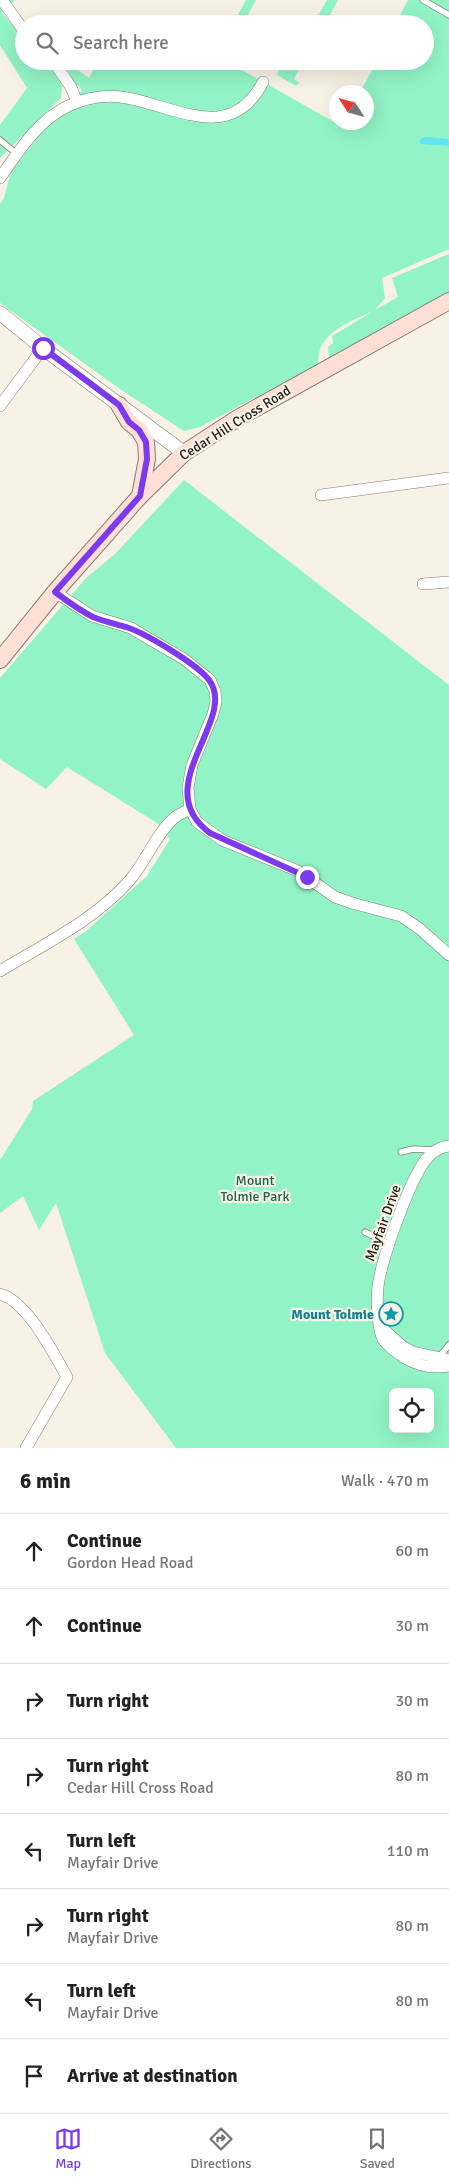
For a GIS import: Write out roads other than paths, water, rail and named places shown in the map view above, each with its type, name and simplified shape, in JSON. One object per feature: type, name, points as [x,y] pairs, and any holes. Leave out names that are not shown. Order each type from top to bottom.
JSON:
[{"type":"main road","name":"Cedar Hill Cross Road","points":[[0,660],[55,592],[140,496],[184,453],[238,418],[449,301]]},
{"type":"main road","points":[[119,405],[129,422],[139,430],[146,442],[147,459],[140,496]]},
{"type":"street","points":[[1,0],[15,19]]},
{"type":"street","points":[[59,70],[71,87],[77,102]]},
{"type":"street","points":[[0,178],[17,154],[46,120],[55,113],[77,102],[102,97],[127,98],[191,116],[216,118],[233,113],[248,103],[263,82]]},
{"type":"street","points":[[0,313],[43,348],[184,453]]},
{"type":"street","points":[[0,406],[43,348]]},
{"type":"street","points":[[321,495],[449,478]]},
{"type":"street","points":[[423,584],[449,582]]},
{"type":"street","points":[[55,592],[92,616],[131,628],[146,636],[184,659],[210,680],[215,691],[216,702],[192,765],[188,788],[190,809],[197,822],[210,833],[298,871],[336,897],[352,904],[401,916],[420,929],[449,955]]},
{"type":"street","points":[[0,971],[67,931],[104,903],[129,881],[174,817],[190,809]]},
{"type":"street","points":[[436,1150],[449,1146]]},
{"type":"street","name":"Mayfair Drive","points":[[436,1150],[420,1168],[390,1245],[379,1281],[377,1297],[383,1338],[387,1344],[411,1361],[424,1366],[438,1368],[449,1366]]},
{"type":"street","points":[[0,1294],[14,1300],[42,1333],[67,1377],[26,1448]]},
{"type":"street","points":[[381,1327],[402,1346],[421,1354],[444,1358]]},
{"type":"lane","points":[[423,0],[449,15]]},
{"type":"lane","points":[[0,140],[17,154]]},
{"type":"lane","points":[[401,1152],[412,1149],[436,1150]]},
{"type":"lane","points":[[364,1232],[390,1245]]},
{"type":"lane","points":[[444,1358],[449,1345]]},
{"type":"water","points":[[427,137],[449,139],[449,146],[421,144],[419,141]]},
{"type":"place","name":"Mount Tolmie","points":[[391,1314]]},
{"type":"park label","name":"Mount Tolmie Park","points":[[255,1188]]}]
